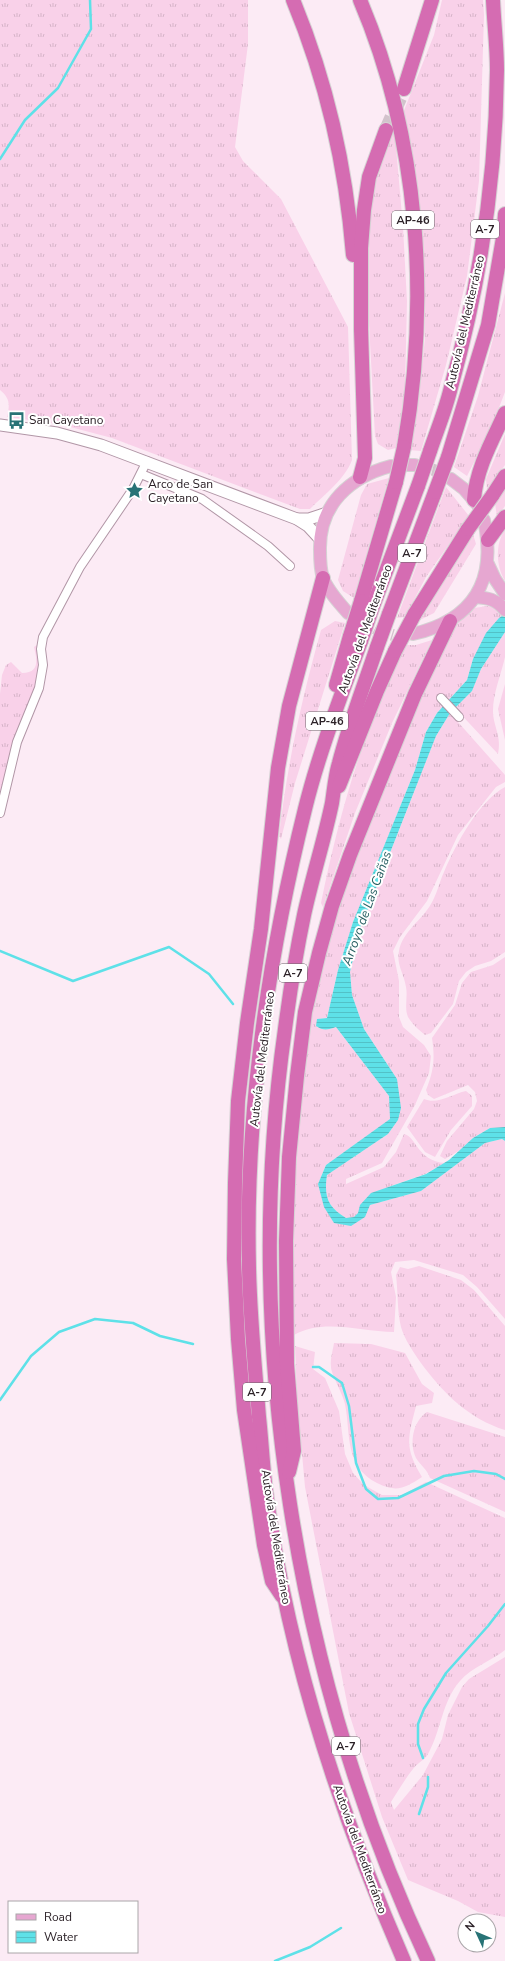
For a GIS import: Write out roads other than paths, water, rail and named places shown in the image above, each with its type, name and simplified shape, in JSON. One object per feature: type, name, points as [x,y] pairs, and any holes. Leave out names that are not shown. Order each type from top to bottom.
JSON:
[{"type":"highway","points":[[293,0],[319,73],[335,129],[349,202],[360,329],[365,458],[360,477]]},
{"type":"highway","name":"AP-46","points":[[360,0],[379,52],[403,144],[414,222],[417,279],[416,337],[410,414],[404,447],[367,604]]},
{"type":"highway","points":[[404,89],[432,0]]},
{"type":"highway","name":"Autovía del Mediterráneo","points":[[404,1961],[377,1898],[351,1831],[307,1692],[286,1602],[267,1499],[253,1349],[249,1266],[250,1185],[255,1105],[264,1023],[284,898],[306,805],[331,725],[355,638],[367,604],[418,486],[451,389],[468,321],[485,234],[494,151],[497,69],[493,0]]},
{"type":"highway","points":[[360,329],[361,248],[364,210],[369,177],[386,130]]},
{"type":"highway","name":"Autovía del Mediterráneo","points":[[428,1961],[388,1869],[362,1798],[337,1717],[306,1590],[287,1482],[276,1382],[272,1322],[271,1266],[274,1136],[283,1039],[292,979],[304,916],[332,803],[338,766],[389,614],[448,457],[488,325],[503,238],[505,214]]},
{"type":"highway","points":[[475,502],[475,483],[505,413]]},
{"type":"highway","name":"AP-46","points":[[332,803],[348,769],[376,691],[414,615],[468,529],[505,476]]},
{"type":"highway","points":[[488,540],[505,517]]},
{"type":"highway","points":[[286,1602],[272,1582],[270,1574],[244,1410],[238,1339],[235,1267],[235,1183],[239,1093],[247,1023],[261,929],[278,768],[289,706],[323,578]]},
{"type":"highway","points":[[287,1482],[294,1451],[287,1341],[286,1241],[290,1150],[305,1012],[328,920],[350,855],[415,694],[450,621]]},
{"type":"main road","points":[[0,424],[76,438],[147,461],[297,519],[308,526],[320,539]]},
{"type":"main road","points":[[348,613],[333,596],[323,578],[320,539],[327,513],[346,488],[360,477],[391,466]]},
{"type":"main road","points":[[451,479],[475,502]]},
{"type":"main road","points":[[297,519],[309,519],[327,513]]},
{"type":"main road","points":[[413,634],[431,630],[450,621],[475,597],[482,583],[488,564],[488,540],[484,520]]},
{"type":"main road","points":[[488,564],[503,603]]},
{"type":"main road","points":[[475,597],[489,598],[503,603]]},
{"type":"street","points":[[0,814],[17,742],[39,688],[43,665],[41,649],[43,637],[80,567],[133,489],[147,461]]},
{"type":"street","points":[[141,474],[202,499],[268,546],[290,566]]},
{"type":"street","points":[[441,698],[459,718]]},
{"type":"water","name":"Arroyo de Las Cañas","points":[[505,614],[505,632],[481,669],[472,691],[450,713],[436,736],[360,929],[350,972],[352,995],[364,1029],[397,1079],[401,1108],[398,1120],[388,1134],[327,1175],[326,1189],[328,1200],[335,1210],[346,1218],[354,1217],[358,1213],[360,1205],[371,1193],[426,1174],[449,1160],[473,1138],[490,1128],[505,1127],[505,1141],[502,1139],[485,1143],[421,1191],[370,1205],[365,1217],[351,1226],[334,1223],[324,1207],[318,1184],[326,1165],[390,1119],[389,1096],[336,1027],[321,1029],[316,1026],[317,1019],[327,1018],[338,970],[353,922],[415,770],[426,732],[437,713],[467,680],[473,659],[486,633],[499,618]]},
{"type":"waterway","points":[[0,159],[25,120],[58,88],[91,29],[90,0]]},
{"type":"waterway","points":[[0,951],[73,981],[169,947],[209,974],[233,1004]]},
{"type":"waterway","points":[[0,1400],[31,1356],[59,1332],[95,1319],[133,1323],[160,1336],[193,1344]]},
{"type":"waterway","points":[[313,1367],[319,1367],[342,1383],[349,1406],[356,1463],[366,1489],[378,1499],[398,1498],[444,1476],[474,1471],[496,1474],[505,1479]]},
{"type":"waterway","points":[[423,1758],[418,1744],[418,1724],[424,1709],[446,1673],[488,1626],[505,1604]]},
{"type":"waterway","points":[[419,1814],[428,1787],[428,1777]]},
{"type":"waterway","points":[[275,1961],[310,1947],[341,1928]]},
{"type":"tunnel","points":[[386,130],[404,89]]},
{"type":"tunnel","points":[[415,465],[434,470],[450,478]]},
{"type":"tunnel","points":[[359,620],[380,631],[393,635]]},
{"type":"place","name":"San Cayetano","points":[[16,420]]},
{"type":"place","name":"Arco de San Cayetano","points":[[135,491]]}]
